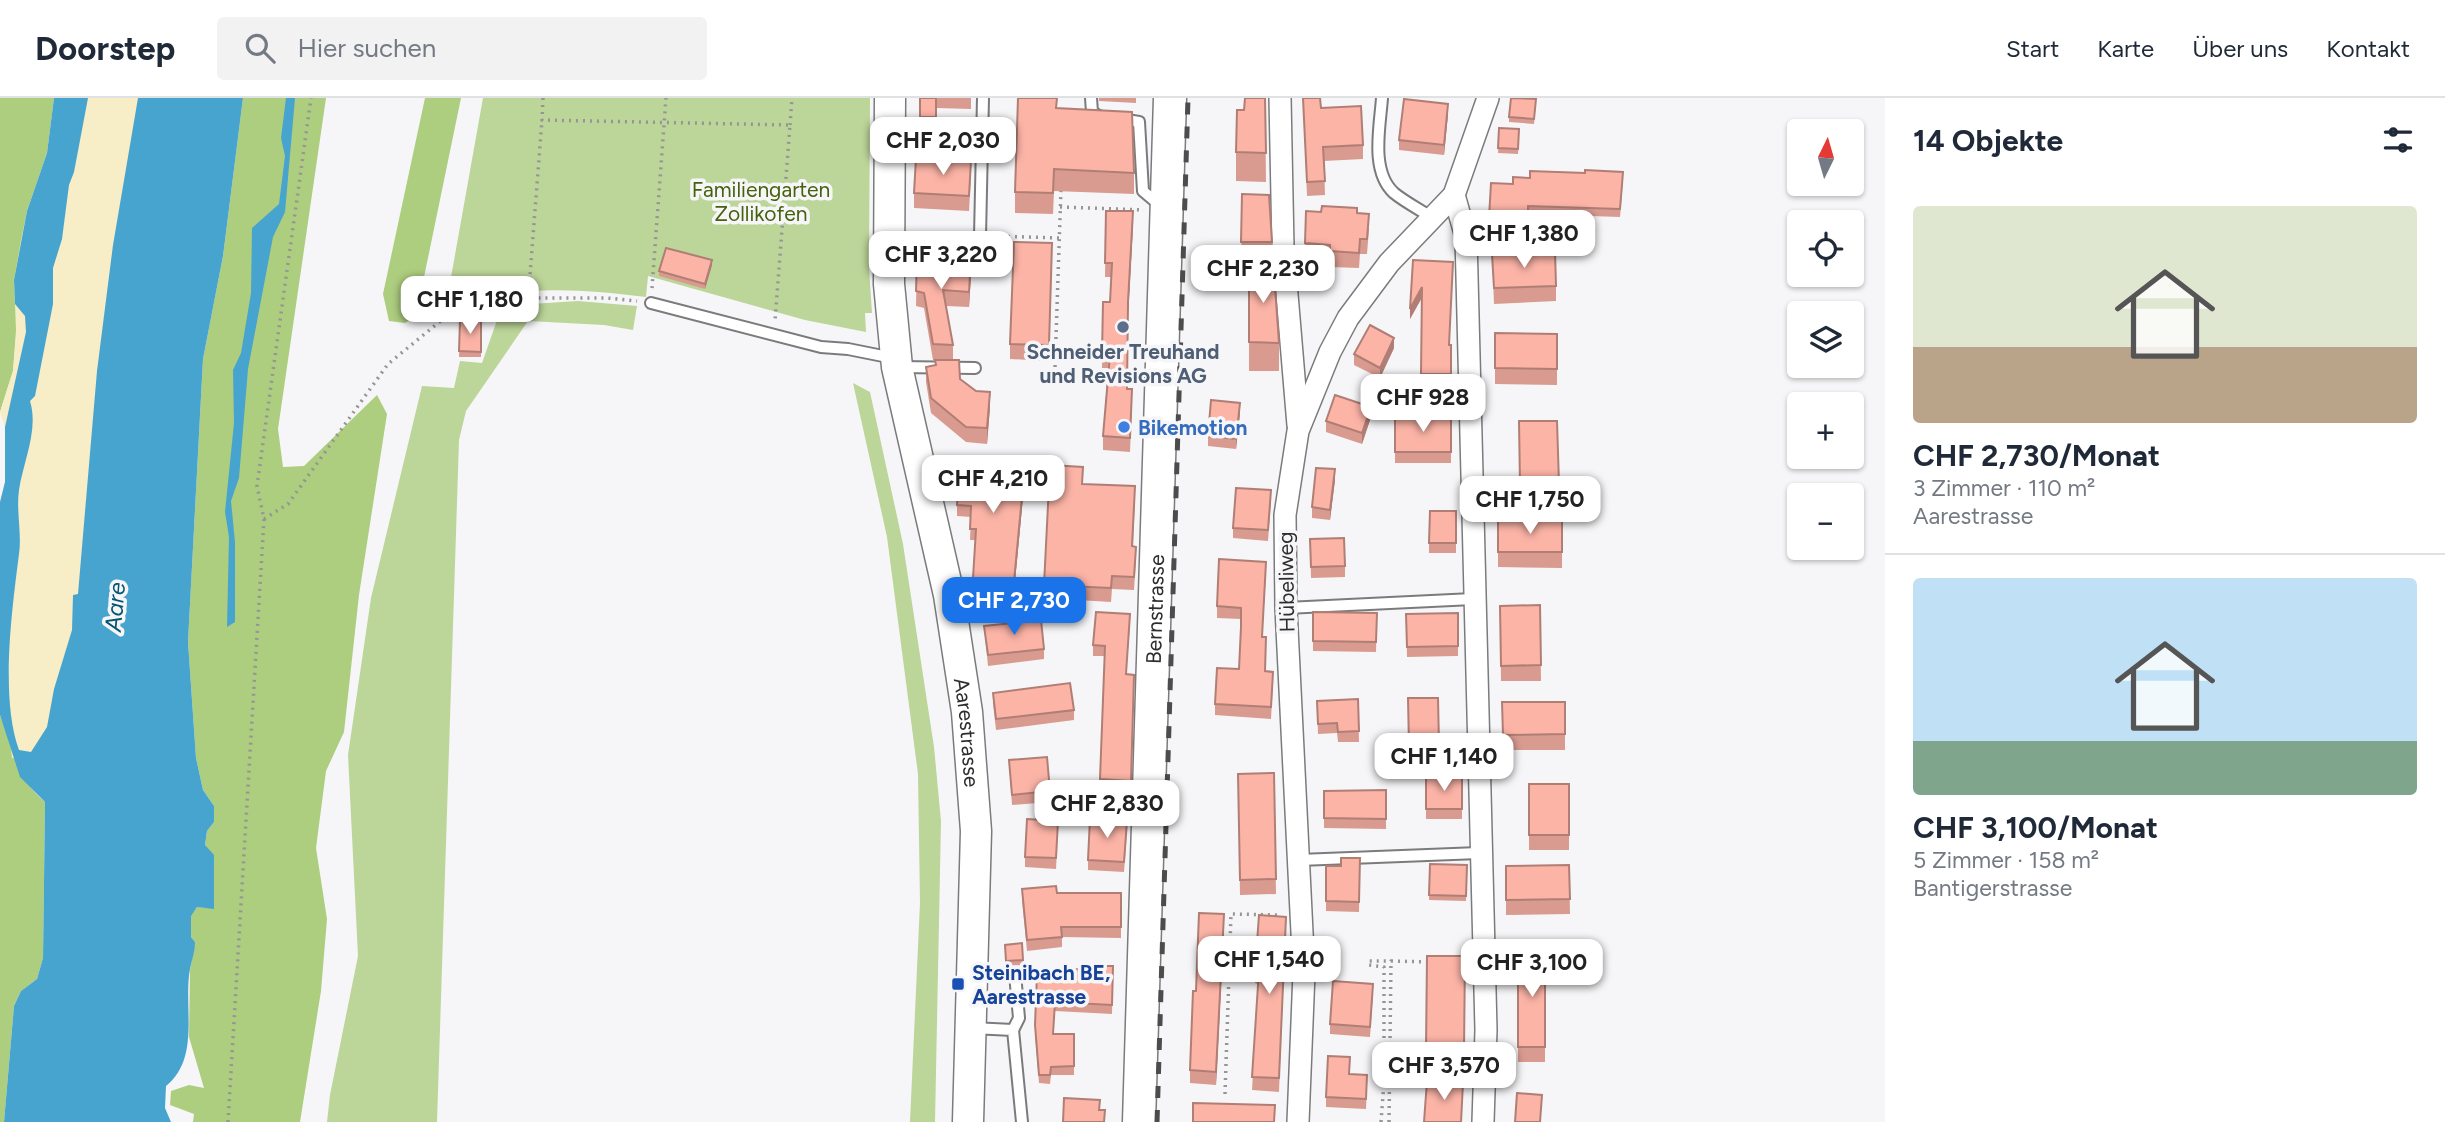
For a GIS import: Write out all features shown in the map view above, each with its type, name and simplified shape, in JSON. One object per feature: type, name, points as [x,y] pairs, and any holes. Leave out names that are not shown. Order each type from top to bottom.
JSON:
[{"type":"main road","name":"Bernstrasse","points":[[1139,1122],[1170,98]]},
{"type":"street","name":"Aarestrasse","points":[[890,98],[889,284],[896,363],[949,595],[967,712],[976,831],[968,1122]]},
{"type":"street","points":[[1280,98],[1283,247],[1298,431]]},
{"type":"street","name":"Hübeliweg","points":[[1298,1122],[1304,1002],[1286,608],[1285,515],[1298,431],[1330,352],[1348,318],[1389,263],[1454,195],[1488,98]]},
{"type":"street","points":[[1454,195],[1466,237],[1479,853],[1486,1030],[1483,1122]]},
{"type":"lane","points":[[979,236],[983,98]]},
{"type":"lane","points":[[1091,98],[1092,112],[1097,116],[1139,122],[1143,191],[1167,211]]},
{"type":"lane","points":[[1382,98],[1379,150],[1382,176],[1394,193],[1431,217]]},
{"type":"lane","points":[[651,303],[821,347],[848,349],[896,363],[975,368]]},
{"type":"lane","points":[[1286,608],[1473,599]]},
{"type":"lane","points":[[1299,860],[1479,853]]},
{"type":"lane","points":[[1015,974],[1019,1018],[1013,1030],[1022,1122]]},
{"type":"lane","points":[[971,1028],[1013,1030]]},
{"type":"path","points":[[228,1122],[264,519],[257,486],[311,98]]},
{"type":"path","points":[[529,288],[543,98]]},
{"type":"path","points":[[264,519],[288,504],[388,364],[449,314],[483,302],[510,298],[607,298],[651,303],[666,98]]},
{"type":"path","points":[[775,335],[792,98]]},
{"type":"path","points":[[542,120],[790,125]]},
{"type":"path","points":[[1055,368],[1061,179]]},
{"type":"path","points":[[1060,207],[1167,211]]},
{"type":"path","points":[[979,236],[1059,238]]},
{"type":"path","points":[[956,268],[978,263]]},
{"type":"path","points":[[1224,1094],[1231,914],[1300,915]]},
{"type":"path","points":[[1381,1122],[1384,1082],[1384,967],[1369,965],[1369,961],[1444,963]]},
{"type":"path","points":[[1389,1122],[1391,961]]},
{"type":"path","points":[[1391,1082],[1415,1083],[1425,1065]]},
{"type":"green space","points":[[0,98],[54,98],[47,153],[27,211],[13,371],[0,412]]},
{"type":"green space","points":[[243,98],[326,98],[278,429],[283,467],[304,466],[377,395],[387,414],[359,595],[344,732],[326,771],[316,848],[327,919],[321,991],[300,1122],[193,1122],[194,1114],[170,1105],[171,1091],[189,1085],[204,1088],[189,1037],[190,970],[195,942],[191,937],[191,915],[197,907],[214,908],[213,884],[205,845],[207,831],[214,822],[214,806],[203,790],[196,758],[188,642],[203,359],[223,256]]},
{"type":"green space","points":[[425,98],[461,98],[416,316],[405,323],[389,321],[383,294]]},
{"type":"green space","name":"Familiengarten Zollikofen","points":[[483,98],[870,98],[869,268],[872,313],[865,313],[866,332],[805,320],[648,276],[646,297],[544,290],[493,296],[445,311]]},
{"type":"green space","points":[[578,301],[637,306],[633,330],[604,325],[528,321],[466,411],[459,440],[437,1122],[327,1122],[358,956],[348,755],[371,598],[422,386],[454,388],[460,361],[482,363],[502,306]]},
{"type":"green space","points":[[853,383],[870,392],[903,544],[934,747],[941,821],[935,1122],[910,1122],[920,903],[918,774],[887,537]]},
{"type":"green space","points":[[0,715],[20,772],[45,802],[43,958],[37,979],[21,991],[14,1006],[4,1122],[0,1122]]},
{"type":"sand","points":[[79,98],[150,98],[85,582],[40,761],[12,758],[10,740],[0,715],[0,502],[5,482],[5,428],[0,412],[13,371],[16,330],[14,280],[27,211]]},
{"type":"water","name":"Aare","points":[[54,98],[88,98],[74,172],[69,185],[62,239],[53,268],[53,304],[35,396],[30,401],[32,435],[18,498],[20,546],[9,653],[10,705],[19,750],[31,752],[47,727],[54,689],[72,630],[73,595],[78,594],[97,371],[113,245],[138,98],[243,98],[223,256],[203,359],[188,642],[196,758],[203,790],[214,806],[214,822],[207,831],[205,845],[214,855],[214,909],[197,907],[191,916],[191,937],[195,942],[188,984],[187,1046],[184,1061],[166,1086],[165,1108],[171,1122],[4,1122],[14,1006],[21,991],[37,979],[43,958],[45,802],[20,777],[0,715],[0,502],[5,482],[5,427],[26,332],[25,316],[15,304],[14,280],[27,211],[47,153]]},
{"type":"water","points":[[286,98],[295,98],[285,212],[273,237],[248,369],[239,478],[231,501],[235,542],[235,622],[227,627],[229,537],[225,512],[234,423],[233,370],[241,353],[251,293],[252,228],[279,204],[285,156],[281,138]]},
{"type":"building","points":[[920,98],[936,98],[936,117],[920,117]]},
{"type":"building","points":[[1018,98],[1057,98],[1056,108],[1132,112],[1134,173],[1054,169],[1053,193],[1015,192]]},
{"type":"building","points":[[1245,98],[1265,98],[1266,153],[1236,152],[1237,110],[1244,110]]},
{"type":"building","points":[[1303,98],[1320,98],[1321,108],[1361,106],[1363,145],[1323,147],[1325,181],[1307,182]]},
{"type":"building","points":[[1511,98],[1536,99],[1534,119],[1509,117]]},
{"type":"building","points":[[1404,99],[1448,104],[1444,145],[1399,140]]},
{"type":"building","points":[[1499,128],[1519,129],[1518,149],[1498,148]]},
{"type":"building","points":[[916,158],[971,160],[969,196],[914,193]]},
{"type":"building","points":[[1585,170],[1623,172],[1620,209],[1528,206],[1528,214],[1511,213],[1511,219],[1489,218],[1491,183],[1513,184],[1513,177],[1530,178],[1530,171],[1585,173]]},
{"type":"building","points":[[1242,194],[1269,195],[1272,242],[1241,242]]},
{"type":"building","points":[[1322,206],[1357,208],[1357,213],[1369,214],[1367,239],[1360,239],[1359,253],[1330,251],[1330,245],[1305,243],[1306,211],[1321,212]]},
{"type":"building","points":[[1106,211],[1133,211],[1128,302],[1127,389],[1132,389],[1130,438],[1103,436],[1110,355],[1102,354],[1103,302],[1110,302],[1112,263],[1105,263]]},
{"type":"building","points":[[1014,242],[1052,243],[1049,345],[1010,344]]},
{"type":"building","points":[[666,248],[712,260],[705,284],[659,271]]},
{"type":"building","points":[[1555,251],[1556,286],[1494,288],[1492,254]]},
{"type":"building","points":[[917,258],[971,258],[969,292],[943,290],[953,345],[933,344],[924,293],[916,291]]},
{"type":"building","points":[[1260,258],[1273,259],[1279,343],[1249,342],[1249,276],[1260,276]]},
{"type":"building","points":[[1413,260],[1453,262],[1449,345],[1451,374],[1421,374],[1422,287],[1410,309]]},
{"type":"building","points":[[460,321],[481,321],[481,352],[459,351]]},
{"type":"building","points":[[1370,325],[1394,338],[1380,368],[1354,354]]},
{"type":"building","points":[[1495,333],[1557,334],[1557,369],[1495,368]]},
{"type":"building","points":[[935,360],[959,360],[960,379],[976,391],[990,392],[987,428],[966,427],[931,398],[926,367],[936,365]]},
{"type":"building","points":[[1335,395],[1371,407],[1362,433],[1326,421]]},
{"type":"building","points":[[1211,400],[1240,403],[1236,439],[1208,436]]},
{"type":"building","points":[[1395,416],[1451,416],[1451,452],[1395,452]]},
{"type":"building","points":[[1519,421],[1557,421],[1559,484],[1520,484]]},
{"type":"building","points":[[960,461],[1025,465],[1014,581],[973,578],[976,529],[970,529],[971,506],[957,505]]},
{"type":"building","points":[[1050,465],[1083,467],[1082,484],[1135,486],[1132,546],[1136,547],[1134,577],[1112,576],[1111,588],[1044,585]]},
{"type":"building","points":[[1316,468],[1335,469],[1330,510],[1312,507]]},
{"type":"building","points":[[1236,488],[1271,490],[1268,530],[1233,528]]},
{"type":"building","points":[[1430,511],[1456,511],[1456,543],[1429,543]]},
{"type":"building","points":[[1498,519],[1562,520],[1562,552],[1498,552]]},
{"type":"building","points":[[1344,538],[1345,566],[1311,567],[1310,539]]},
{"type":"building","points":[[1219,559],[1266,562],[1262,637],[1266,637],[1265,671],[1273,672],[1271,707],[1215,704],[1217,668],[1239,669],[1241,627],[1241,608],[1217,606]]},
{"type":"building","points":[[1540,605],[1541,665],[1501,666],[1500,606]]},
{"type":"building","points":[[1096,612],[1130,614],[1126,674],[1134,675],[1131,781],[1100,779],[1105,646],[1093,645]]},
{"type":"building","points":[[1313,612],[1377,613],[1376,642],[1313,641]]},
{"type":"building","points":[[1458,613],[1458,646],[1407,647],[1406,614]]},
{"type":"building","points":[[1041,620],[1044,649],[988,655],[984,626]]},
{"type":"building","points":[[1070,683],[1074,710],[996,719],[993,693]]},
{"type":"building","points":[[1408,698],[1438,698],[1439,745],[1409,746]]},
{"type":"building","points":[[1358,699],[1359,731],[1338,732],[1337,723],[1318,724],[1317,701]]},
{"type":"building","points":[[1502,702],[1565,702],[1565,734],[1503,735]]},
{"type":"building","points":[[1047,757],[1050,791],[1012,795],[1009,760]]},
{"type":"building","points":[[1274,773],[1276,879],[1240,880],[1238,774]]},
{"type":"building","points":[[1426,777],[1462,778],[1462,809],[1426,809]]},
{"type":"building","points":[[1529,784],[1569,784],[1569,835],[1529,835]]},
{"type":"building","points":[[1386,790],[1386,819],[1324,818],[1324,791]]},
{"type":"building","points":[[1090,818],[1127,821],[1124,862],[1088,860]]},
{"type":"building","points":[[1027,819],[1058,821],[1056,858],[1025,857]]},
{"type":"building","points":[[1341,858],[1360,858],[1359,902],[1326,901],[1326,866],[1341,866]]},
{"type":"building","points":[[1430,864],[1467,865],[1466,896],[1429,895]]},
{"type":"building","points":[[1569,865],[1570,899],[1506,900],[1506,866]]},
{"type":"building","points":[[1056,886],[1057,893],[1121,893],[1121,927],[1061,927],[1062,937],[1027,940],[1022,889]]},
{"type":"building","points":[[1199,913],[1224,914],[1216,1072],[1190,1070]]},
{"type":"building","points":[[1259,915],[1286,917],[1279,1078],[1252,1077],[1259,970],[1255,970]]},
{"type":"building","points":[[1022,943],[1023,960],[1006,961],[1005,945]]},
{"type":"building","points":[[1518,951],[1545,951],[1545,1047],[1518,1047]]},
{"type":"building","points":[[1427,956],[1465,956],[1464,1050],[1426,1049]]},
{"type":"building","points":[[1090,966],[1113,966],[1112,1005],[1055,1002],[1053,1034],[1074,1034],[1074,1066],[1051,1067],[1050,1075],[1039,1075],[1035,1025],[1037,973]]},
{"type":"building","points":[[1333,981],[1373,984],[1370,1027],[1330,1024]]},
{"type":"building","points":[[1328,1056],[1350,1057],[1349,1074],[1367,1075],[1366,1099],[1326,1097]]},
{"type":"building","points":[[1427,1081],[1463,1083],[1461,1122],[1424,1122]]},
{"type":"building","points":[[1517,1093],[1542,1095],[1540,1122],[1515,1122]]},
{"type":"building","points":[[1064,1098],[1100,1100],[1099,1110],[1105,1110],[1104,1122],[1063,1122]]},
{"type":"building","points":[[1193,1103],[1275,1105],[1274,1122],[1193,1122]]},
{"type":"railway","points":[[1157,1122],[1188,98]]},
{"type":"place","name":"Schneider Treuhand und Revisions AG","points":[[1123,327]]},
{"type":"place","name":"Bikemotion","points":[[1124,427]]},
{"type":"place","name":"Steinibach BE, Aarestrasse","points":[[958,984]]}]
